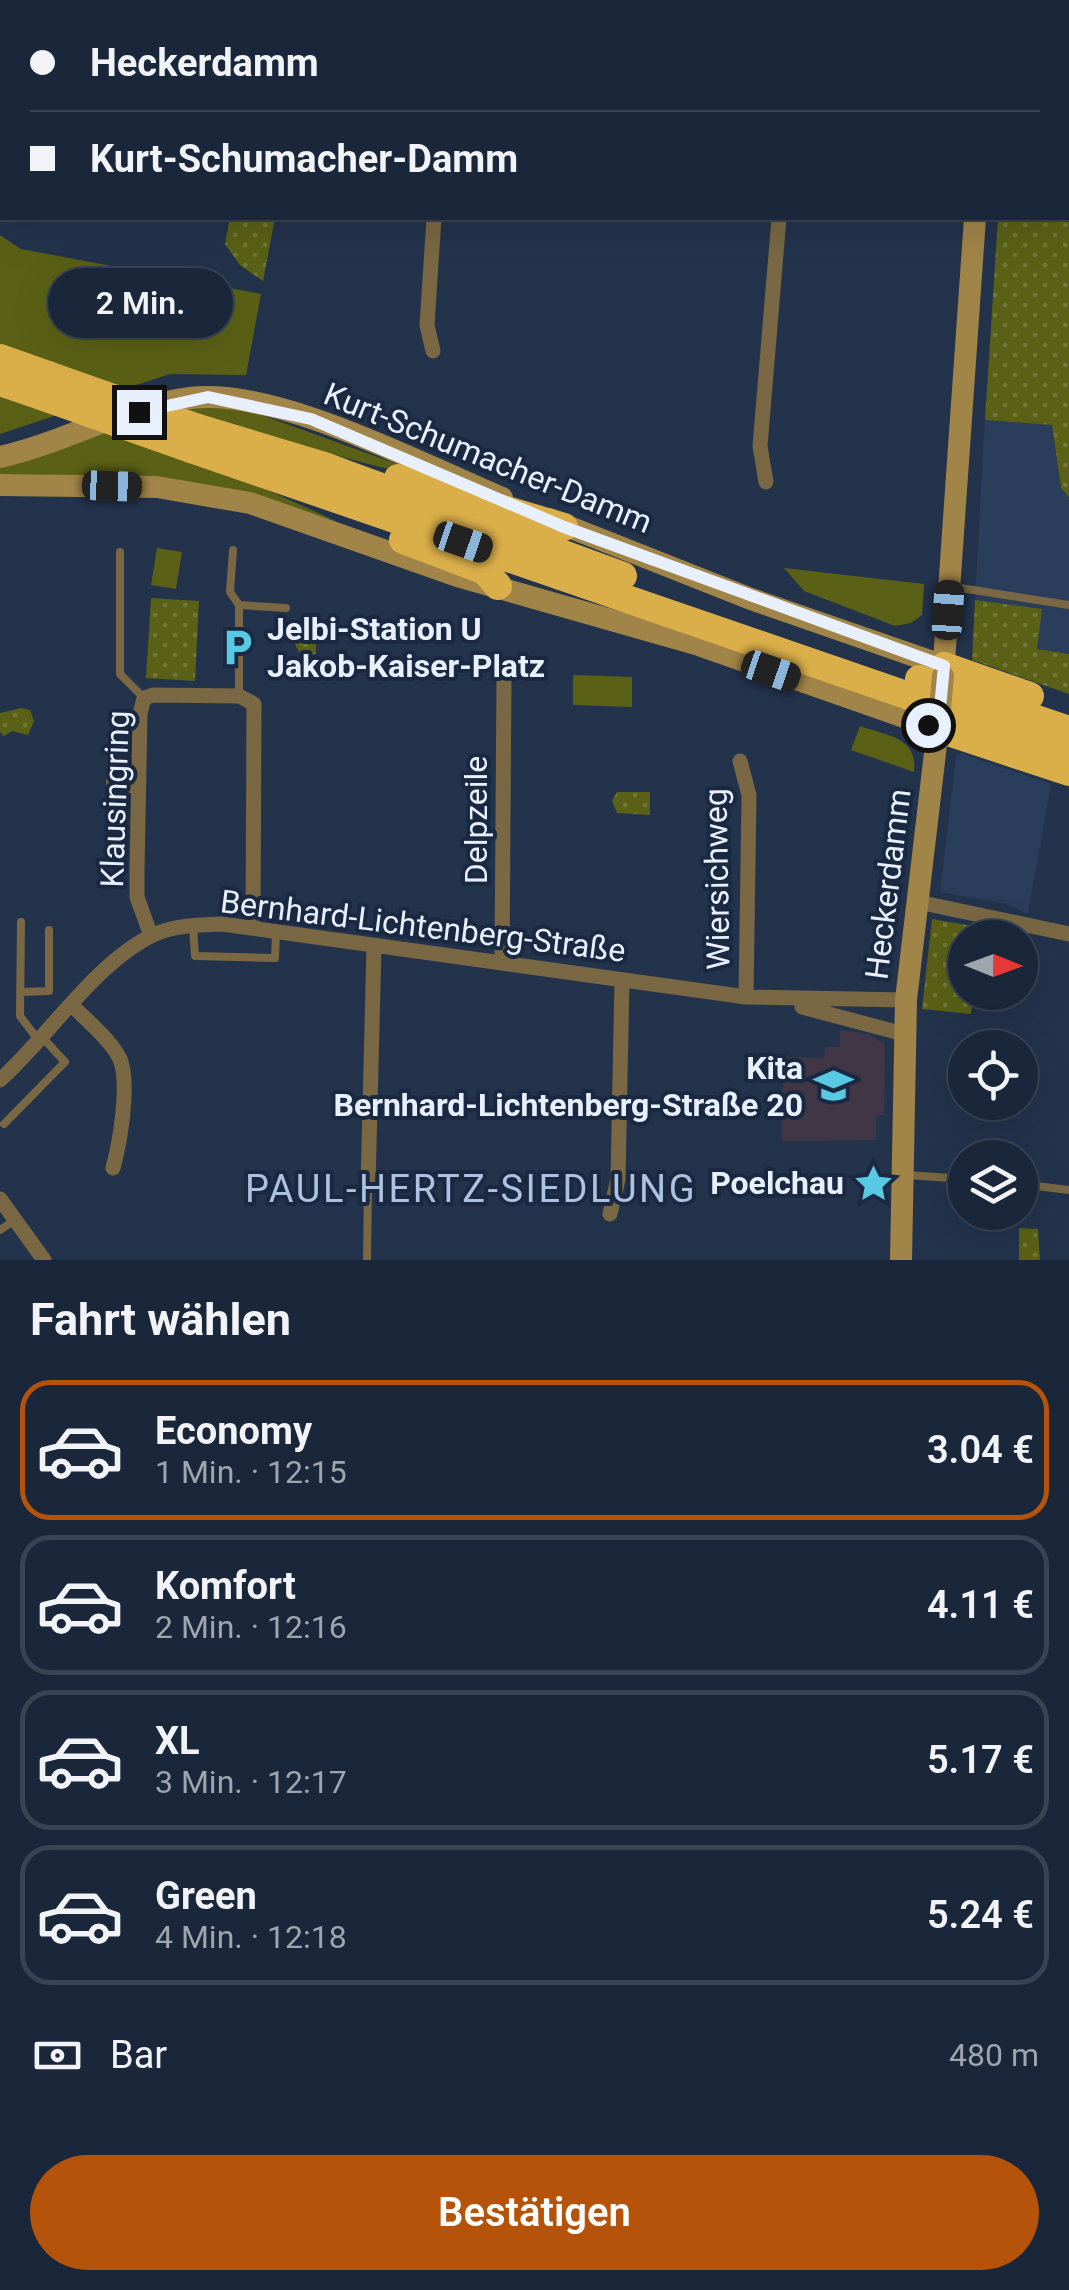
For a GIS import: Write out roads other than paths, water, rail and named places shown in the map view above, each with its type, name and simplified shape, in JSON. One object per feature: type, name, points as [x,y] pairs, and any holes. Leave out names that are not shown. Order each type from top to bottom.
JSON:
[{"type":"highway","points":[[0,358],[44,386]]},
{"type":"highway","points":[[0,382],[44,386],[207,437],[324,466],[411,481],[564,527]]},
{"type":"highway","points":[[207,437],[330,498],[1069,751]]},
{"type":"highway","points":[[324,466],[1069,730]]},
{"type":"highway","points":[[330,498],[342,514],[485,571],[498,586]]},
{"type":"highway","points":[[943,671],[1069,710]]},
{"type":"highway","points":[[939,724],[1069,772]]},
{"type":"main road","name":"Heckerdamm","points":[[901,1260],[906,1000],[939,724],[975,220]]},
{"type":"main road","name":"Kurt-Schumacher-Damm","points":[[0,457],[188,398],[246,401],[311,419],[564,527],[943,671]]},
{"type":"main road","points":[[0,485],[156,488],[231,500],[939,724]]},
{"type":"street","points":[[434,220],[426,325],[434,351]]},
{"type":"street","points":[[766,482],[760,454],[779,220]]},
{"type":"street","name":"Delpzeile","points":[[502,963],[504,676]]},
{"type":"street","points":[[240,696],[254,704],[256,714],[253,928]]},
{"type":"street","name":"Klausingring","points":[[151,936],[137,897],[144,698],[240,696]]},
{"type":"street","name":"Wiersichweg","points":[[740,761],[749,796],[746,997]]},
{"type":"street","points":[[918,902],[1069,934]]},
{"type":"street","name":"Bernhard-Lichtenberg-Straße","points":[[0,1080],[107,969],[151,936],[194,926],[253,928],[746,997],[906,1000]]},
{"type":"street","points":[[368,1185],[374,947]]},
{"type":"street","points":[[610,1214],[618,1179],[622,980]]},
{"type":"street","name":"Bernhard-Lichtenberg-Straße","points":[[778,1000],[904,1034]]},
{"type":"street","points":[[73,1006],[118,1055],[122,1068],[121,1135],[114,1168]]},
{"type":"street","points":[[0,1198],[44,1260]]},
{"type":"lane","points":[[232,550],[230,592],[239,605],[240,696]]},
{"type":"lane","points":[[120,552],[120,674],[144,698]]},
{"type":"lane","points":[[950,586],[1069,605]]},
{"type":"lane","points":[[239,605],[286,608]]},
{"type":"lane","points":[[111,740],[110,788],[139,789]]},
{"type":"lane","points":[[21,922],[20,1016],[65,1062]]},
{"type":"lane","points":[[194,926],[195,956],[275,958],[276,932]]},
{"type":"lane","points":[[20,992],[49,991],[50,930]]},
{"type":"lane","points":[[4,1124],[75,1053]]},
{"type":"lane","points":[[902,1174],[948,1178]]},
{"type":"lane","points":[[367,1260],[368,1185]]},
{"type":"lane","points":[[1038,1186],[1069,1190]]},
{"type":"lane","points":[[0,1230],[15,1220]]},
{"type":"place","name":"Jelbi-Station U Jakob-Kaiser-Platz","points":[[237,647]]},
{"type":"place","name":"Kita Bernhard-Lichtenberg-Straße 20","points":[[833,1086]]},
{"type":"place","name":"Poelchau","points":[[874,1183]]},
{"type":"district","name":"PAUL-HERTZ-SIEDLUNG","points":[[471,1189]]}]
